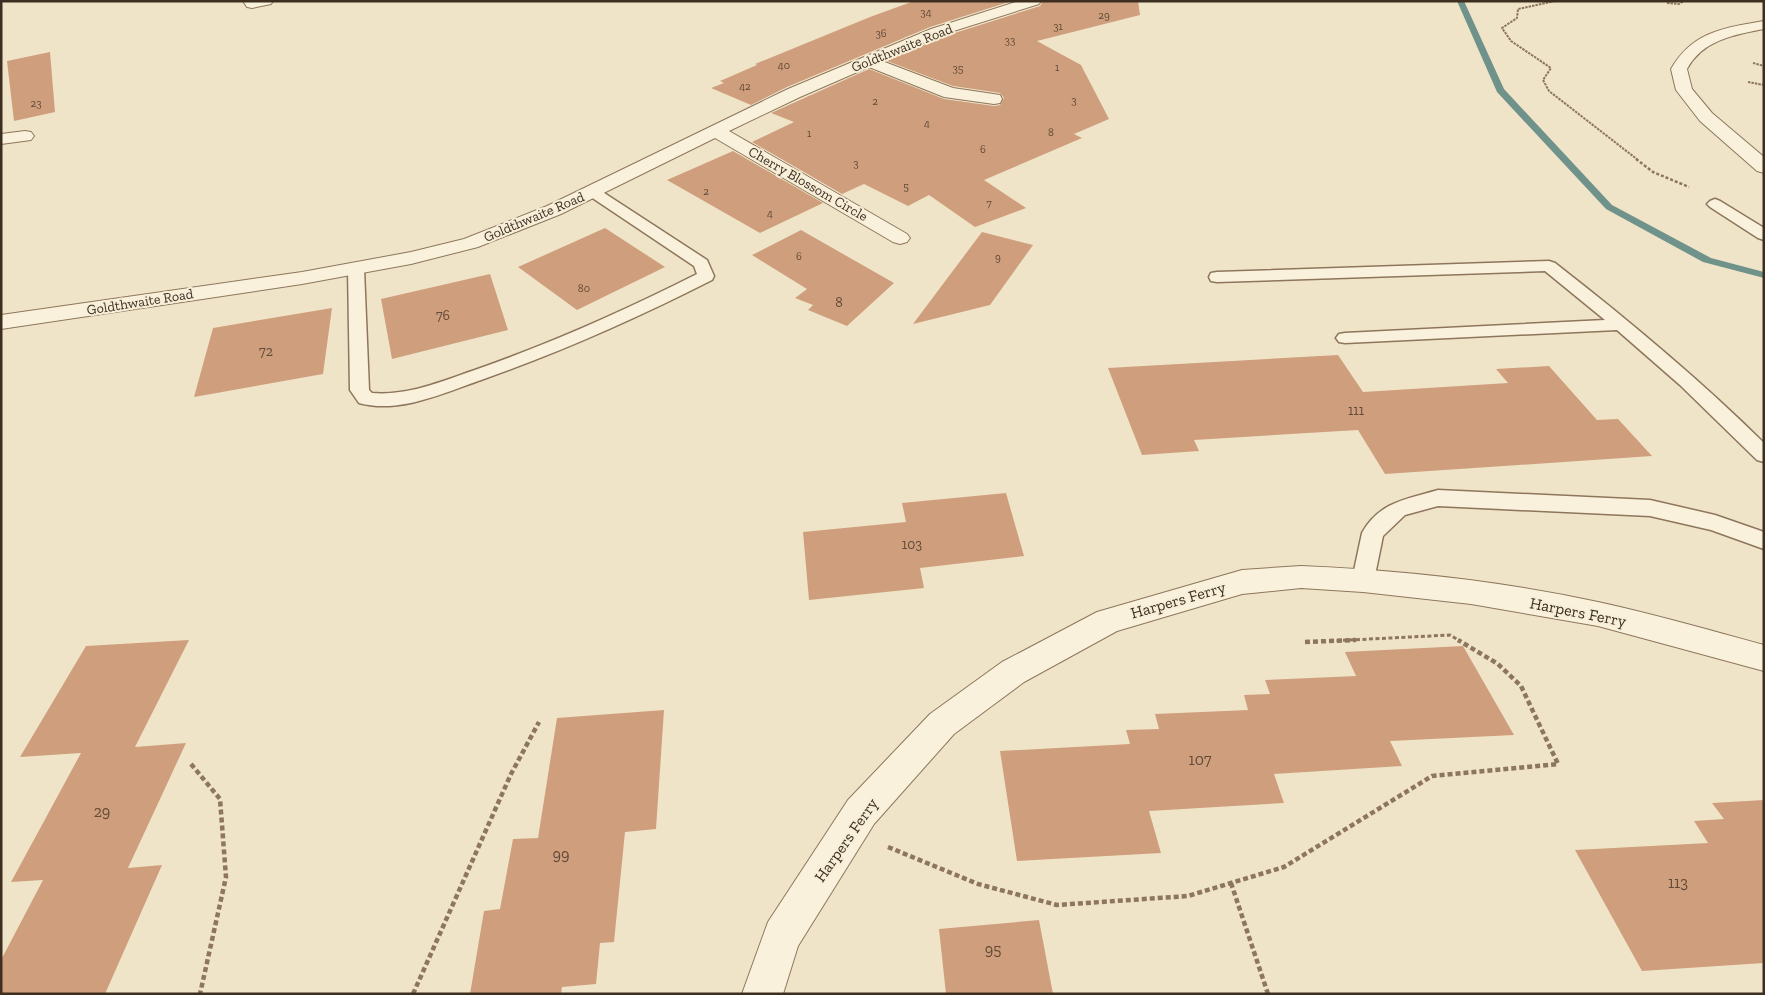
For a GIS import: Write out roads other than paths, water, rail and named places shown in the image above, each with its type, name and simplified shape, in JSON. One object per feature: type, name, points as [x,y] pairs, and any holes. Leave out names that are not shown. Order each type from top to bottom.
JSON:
[{"type":"street","name":"Goldthwaite Road","points":[[1,322],[356,269],[471,243],[554,210],[593,192],[616,178],[794,93],[936,32],[1034,1]]},
{"type":"street","points":[[1764,25],[1737,30],[1702,42],[1691,48],[1678,69],[1684,90],[1706,117],[1764,167]]},
{"type":"street","points":[[869,61],[950,93],[994,99]]},
{"type":"street","name":"Cherry Blossom Circle","points":[[715,131],[900,238]]},
{"type":"street","points":[[1,139],[25,136]]},
{"type":"street","name":"Harpers Ferry","points":[[762,994],[782,936],[848,831],[862,812],[942,724],[1012,672],[1108,621],[1242,582],[1300,577],[1363,580],[1471,592],[1598,614],[1764,658]]},
{"type":"lane","points":[[1747,154],[1764,154]]},
{"type":"lane","points":[[356,269],[360,390],[366,399],[381,401],[431,391],[530,357],[706,276],[701,263],[593,192]]},
{"type":"lane","points":[[1715,204],[1764,235]]},
{"type":"lane","points":[[1218,277],[1549,266],[1622,324],[1722,412],[1764,455]]},
{"type":"lane","points":[[1345,338],[1622,324]]},
{"type":"lane","points":[[1363,580],[1372,533],[1398,510],[1438,498],[1650,508],[1715,523],[1764,541]]},
{"type":"waterway","points":[[1460,1],[1500,90],[1609,207],[1707,260],[1764,275]]}]
